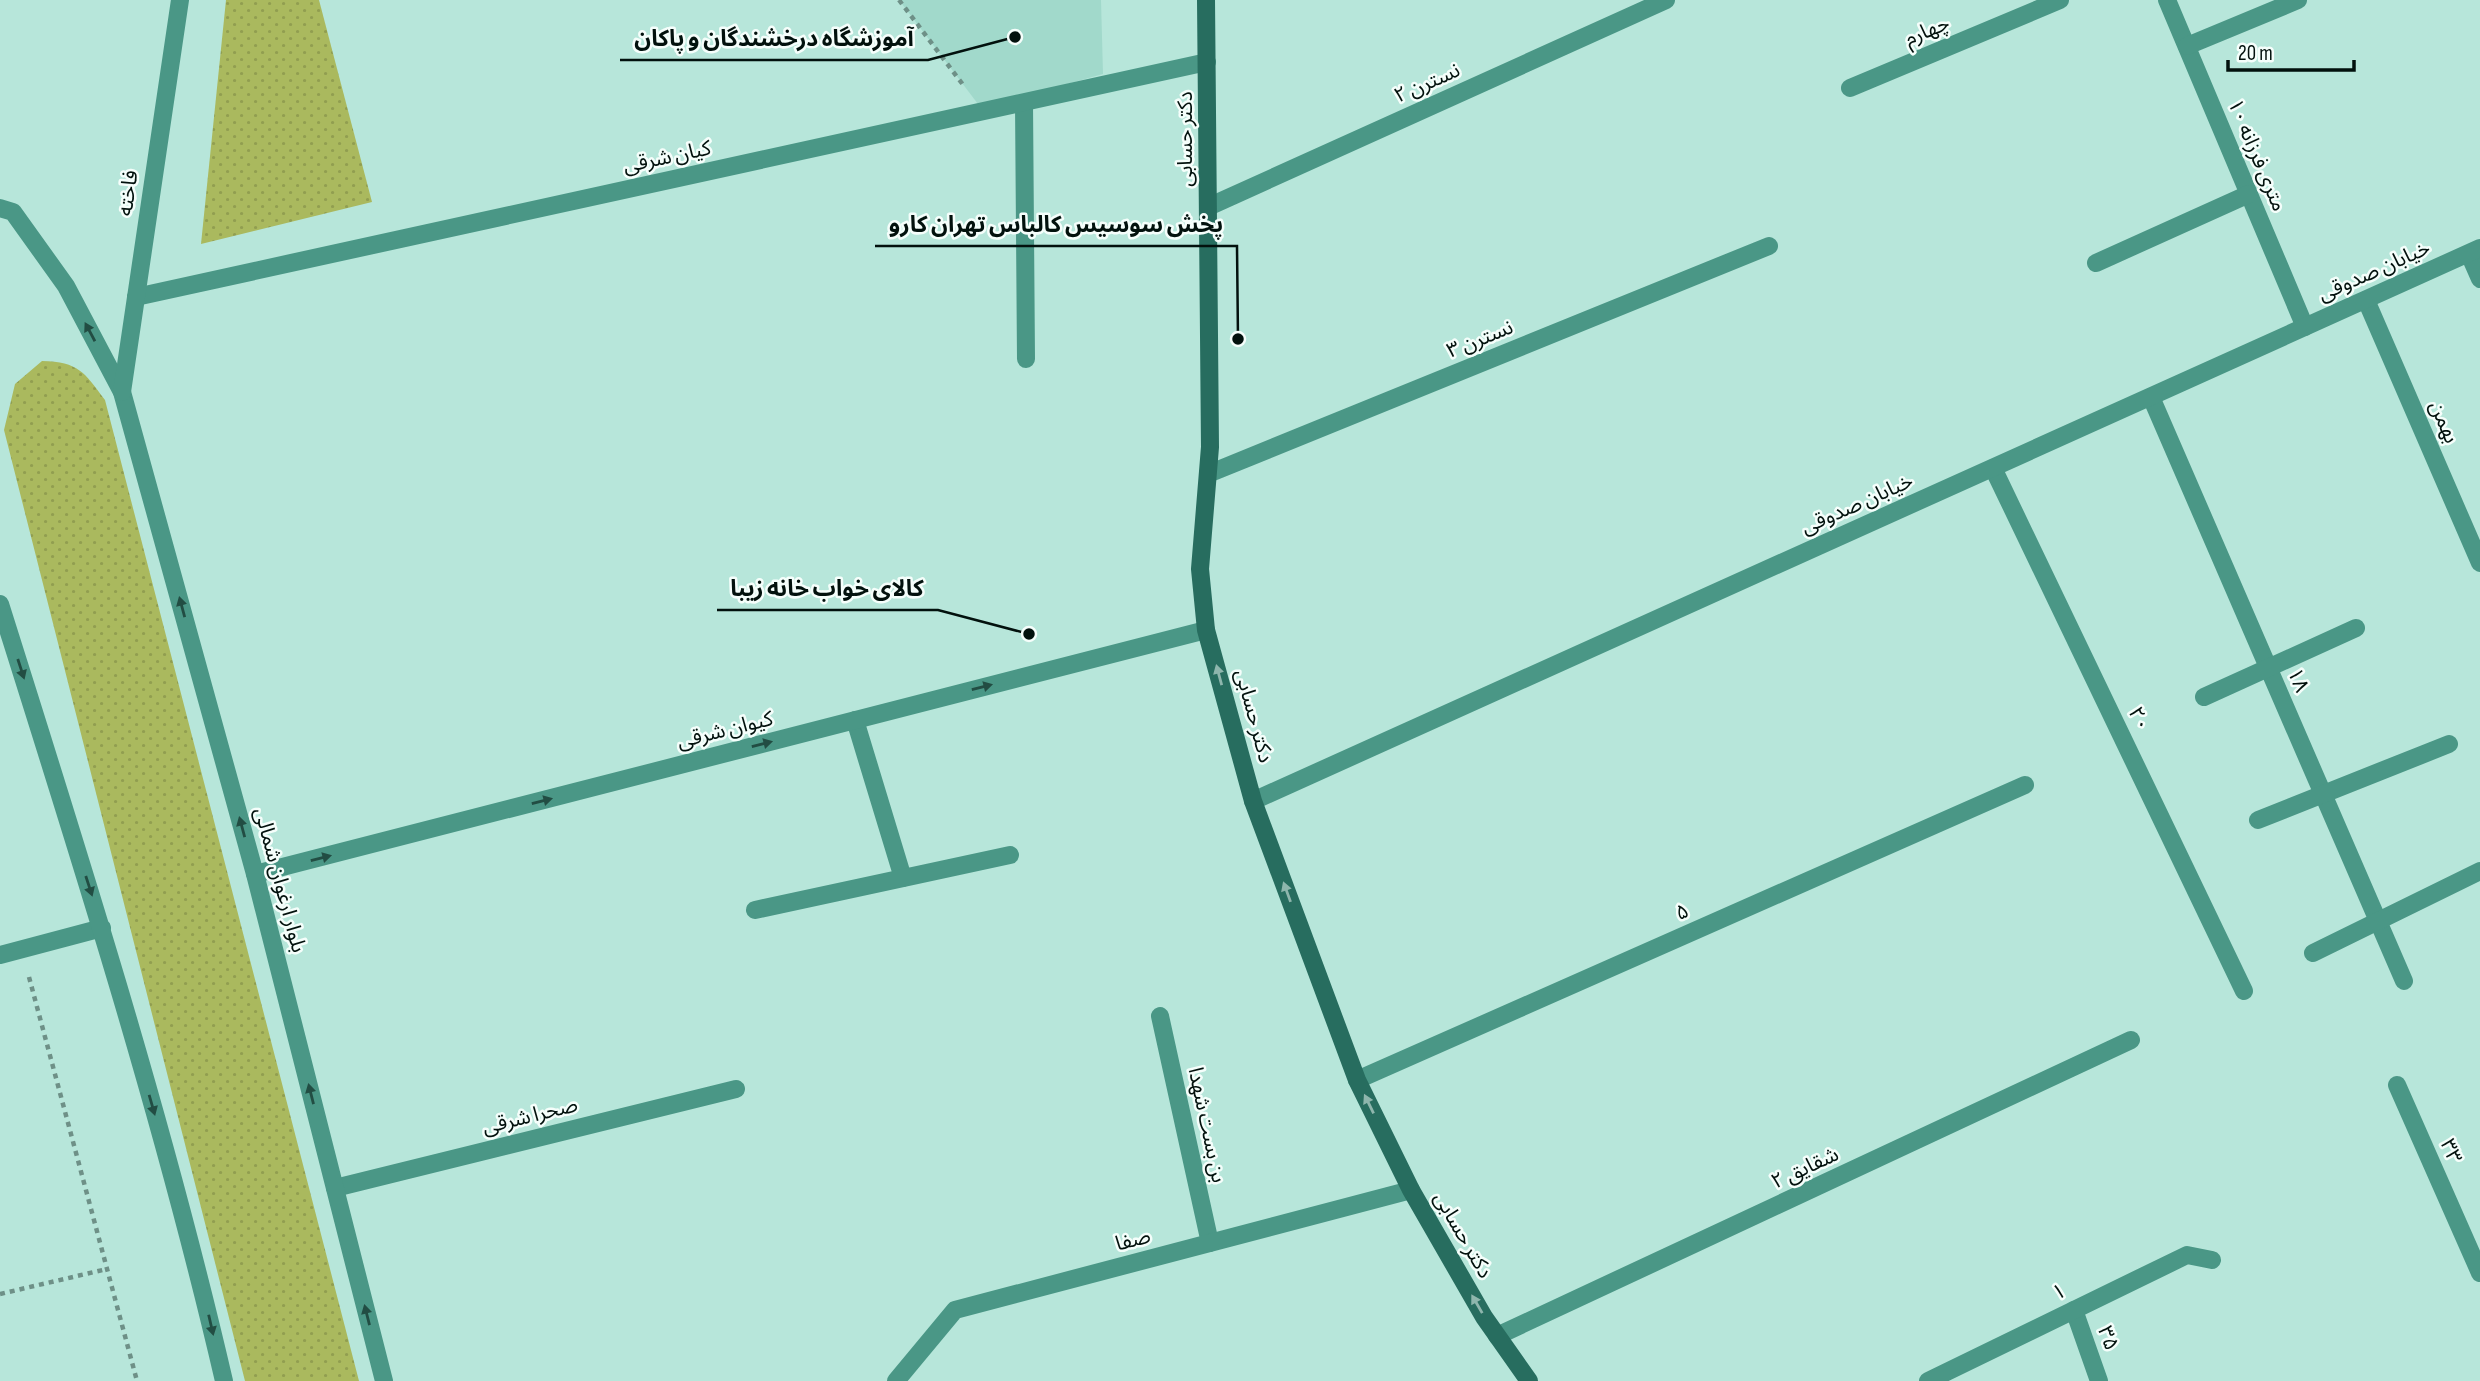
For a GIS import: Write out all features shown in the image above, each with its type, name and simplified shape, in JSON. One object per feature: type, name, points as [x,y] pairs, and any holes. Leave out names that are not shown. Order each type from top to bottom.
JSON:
[{"type":"main road","name":"دکتر حسابی","points":[[1206,0],[1210,447],[1200,569],[1206,630],[1253,801],[1357,1080],[1412,1190],[1497,1336],[1528,1381]]},
{"type":"street","name":"فاخته","points":[[122,393],[180,0]]},
{"type":"street","name":"نسترن ۲","points":[[1208,207],[1666,0]]},
{"type":"street","name":"چهارم","points":[[1850,88],[2060,0]]},
{"type":"street","name":"۱۰ متری فرزانه","points":[[2167,0],[2305,327]]},
{"type":"street","points":[[2187,46],[2298,0]]},
{"type":"street","name":"کیان شرقی","points":[[136,297],[1207,62]]},
{"type":"street","points":[[1024,103],[1026,359]]},
{"type":"street","points":[[2096,263],[2249,194]]},
{"type":"street","points":[[0,208],[13,212],[66,286],[122,393]]},
{"type":"street","name":"نسترن ۳","points":[[1208,474],[1769,246]]},
{"type":"street","points":[[2474,251],[2480,279]]},
{"type":"street","name":"خیابان صدوقی","points":[[1253,801],[2474,251]]},
{"type":"street","name":"بهمن","points":[[2366,300],[2480,563]]},
{"type":"street","name":"بلوار ارغوان شمالی","points":[[122,393],[255,874],[384,1381]]},
{"type":"street","name":"۱۸","points":[[2151,397],[2404,981]]},
{"type":"street","name":"۲۰","points":[[1993,468],[2244,991]]},
{"type":"street","points":[[0,604],[102,928],[201,1283],[224,1381]]},
{"type":"street","points":[[2204,697],[2357,628]]},
{"type":"street","name":"کیوان شرقی","points":[[255,874],[1206,630]]},
{"type":"street","points":[[855,720],[903,878]]},
{"type":"street","points":[[2258,820],[2449,744]]},
{"type":"street","name":"۵","points":[[1357,1080],[2025,785]]},
{"type":"street","points":[[755,910],[1010,855]]},
{"type":"street","points":[[2313,953],[2480,871]]},
{"type":"street","points":[[0,955],[102,928]]},
{"type":"street","name":"بن بست شهدا","points":[[1160,1016],[1210,1243]]},
{"type":"street","name":"شقایق ۲","points":[[1497,1336],[2131,1040]]},
{"type":"street","name":"۳۳","points":[[2397,1085],[2480,1273]]},
{"type":"street","name":"صحرا شرقی","points":[[335,1188],[736,1089]]},
{"type":"street","name":"صفا","points":[[895,1381],[955,1310],[1412,1190]]},
{"type":"street","name":"۱","points":[[1928,1381],[2187,1255],[2212,1260]]},
{"type":"street","name":"۳۵","points":[[2074,1310],[2099,1381]]},
{"type":"path","points":[[899,0],[984,111]]},
{"type":"path","points":[[21,949],[137,1381]]},
{"type":"path","points":[[0,1294],[107,1269]]},
{"type":"shaded area","points":[[899,0],[1101,0],[1103,74],[981,108]]},
{"type":"green space","points":[[226,0],[319,0],[372,202],[201,244]]},
{"type":"green space","points":[[42,361],[73,366],[80,370],[105,400],[359,1381],[245,1381],[4,430],[15,384]]},
{"type":"place","name":"آموزشگاه درخشندگان و پاکان","points":[[1015,37]]},
{"type":"place","name":"پخش سوسیس کالباس تهران کارو","points":[[1238,339]]},
{"type":"place","name":"کالای خواب خانه زیبا","points":[[1029,634]]}]
